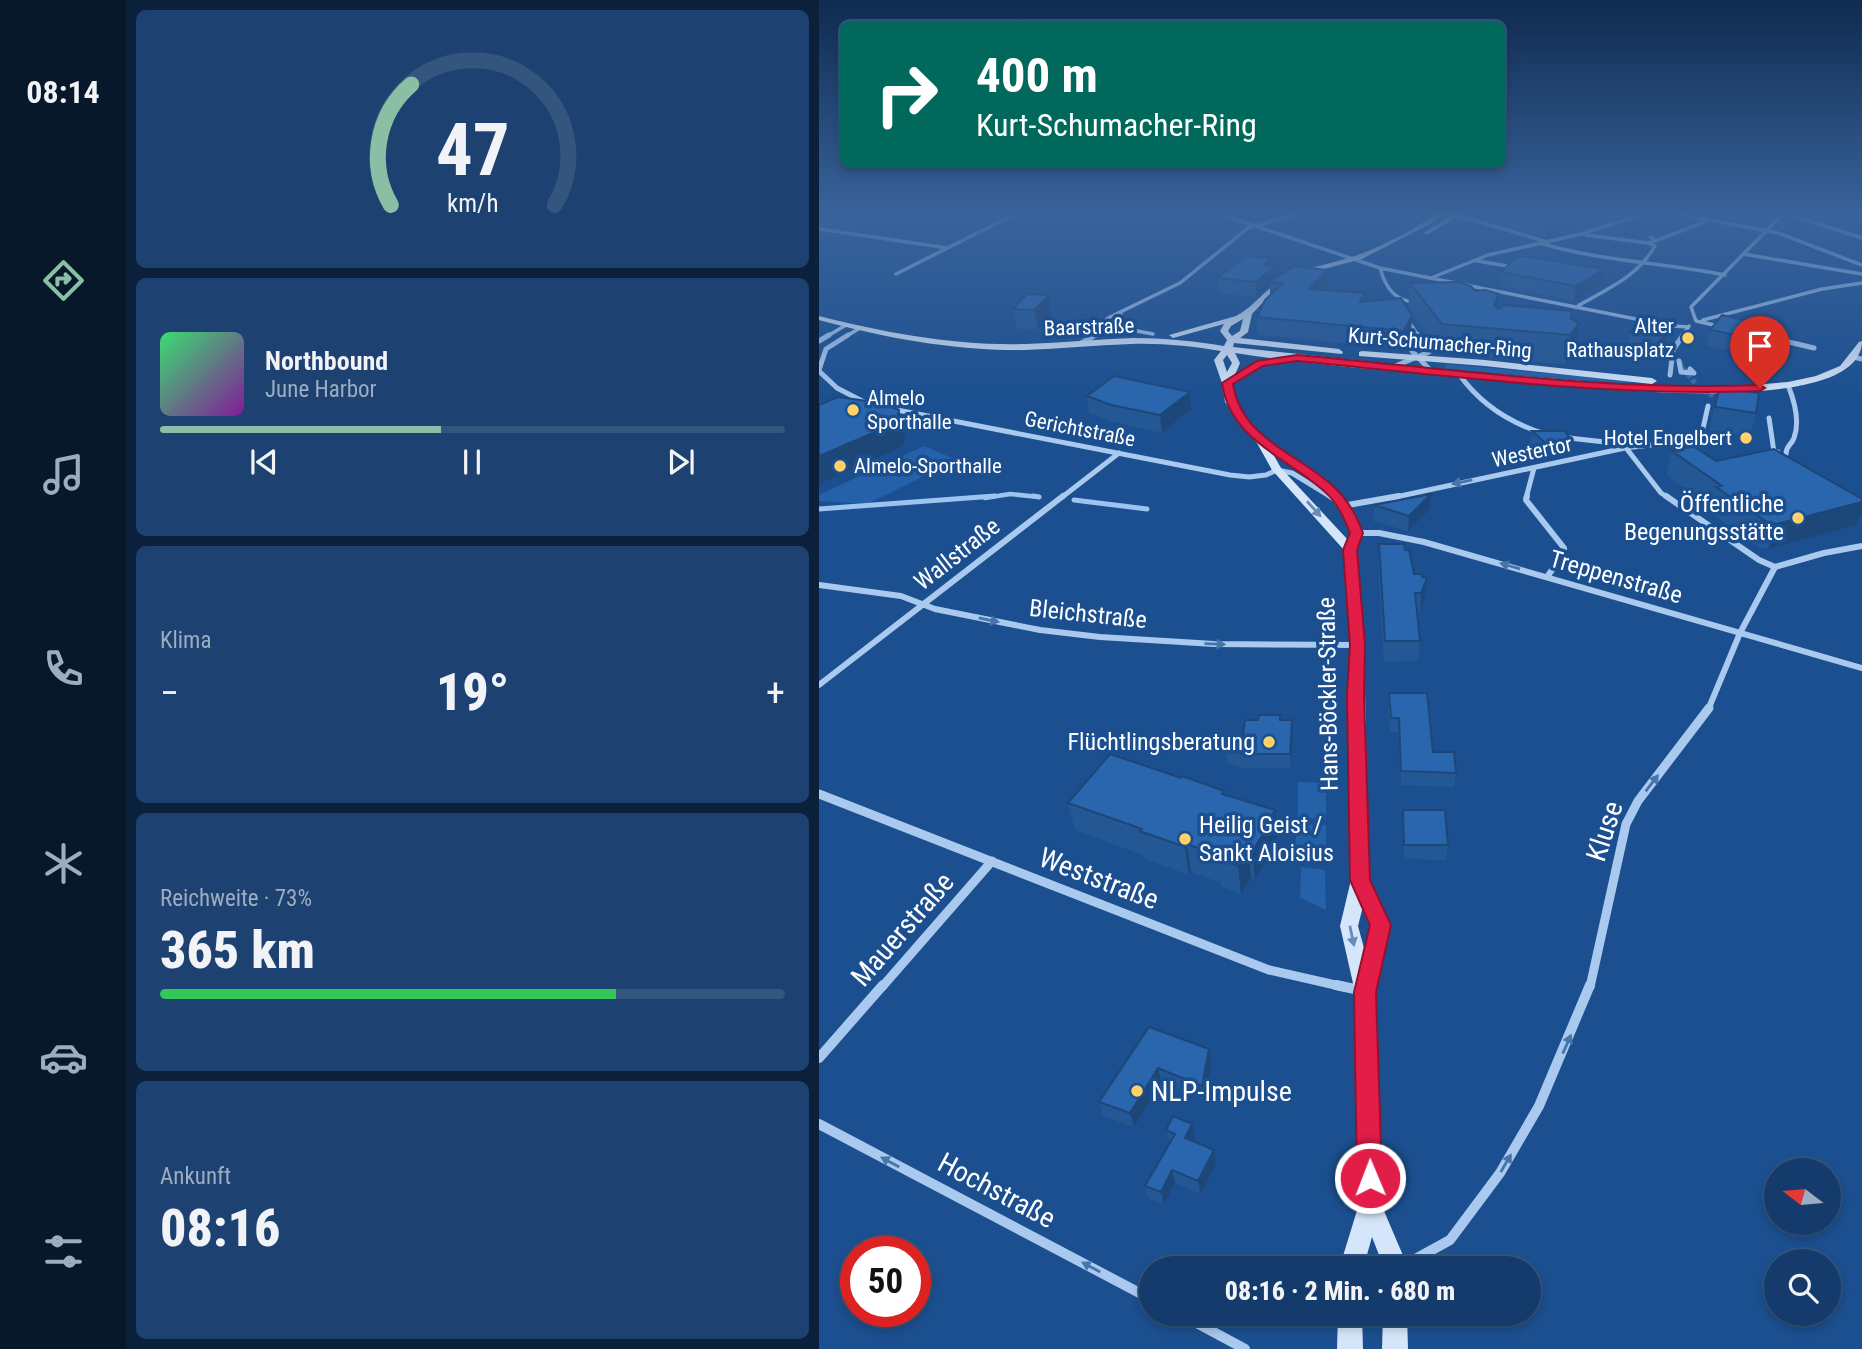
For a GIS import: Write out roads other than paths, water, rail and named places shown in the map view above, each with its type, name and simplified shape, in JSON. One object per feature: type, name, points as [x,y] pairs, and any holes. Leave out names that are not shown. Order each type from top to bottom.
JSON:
[{"type":"main road","points":[[1227,383],[1236,360],[1224,331],[1228,324],[1248,313],[1267,293],[1285,281],[1299,276]]},
{"type":"main road","points":[[1248,313],[1244,332],[1229,344],[1218,360],[1227,383],[1230,402],[1261,442],[1277,470],[1350,550]]},
{"type":"main road","points":[[1173,335],[1205,328],[1248,313]]},
{"type":"main road","name":"Baarstraße","points":[[819,318],[860,328],[950,343],[996,347],[1134,341],[1229,344]]},
{"type":"main road","name":"Baarstraße","points":[[950,343],[1153,334],[1229,344]]},
{"type":"main road","name":"Kurt-Schumacher-Ring","points":[[1229,344],[1297,358],[1459,374],[1726,390],[1788,385],[1832,373],[1858,358],[1862,344]]},
{"type":"main road","name":"Kurt-Schumacher-Ring","points":[[1229,344],[1418,358],[1646,385],[1780,378],[1858,358]]},
{"type":"main road","points":[[1261,442],[1330,489],[1355,523],[1357,533]]},
{"type":"main road","name":"Hans-Böckler-Straße","points":[[1355,1256],[1370,1203],[1365,992],[1349,926],[1360,880],[1357,645],[1350,550],[1357,533]]},
{"type":"main road","name":"Hans-Böckler-Straße","points":[[1360,880],[1380,925],[1365,992]]},
{"type":"main road","name":"Hans-Böckler-Straße","points":[[1370,1203],[1390,1256]]},
{"type":"main road","points":[[1350,1326],[1350,1349]]},
{"type":"main road","points":[[1395,1326],[1395,1349]]},
{"type":"street","points":[[1093,335],[1091,331],[1110,317],[1189,276]]},
{"type":"street","points":[[1382,276],[1393,297],[1410,303],[1420,303]]},
{"type":"street","points":[[1416,276],[1560,302],[1666,326],[1688,327]]},
{"type":"street","points":[[1430,279],[1437,276]]},
{"type":"street","points":[[1578,306],[1626,276]]},
{"type":"street","points":[[1696,321],[1691,307],[1724,276]]},
{"type":"street","points":[[1608,281],[1618,282]]},
{"type":"street","points":[[1444,290],[1446,282]]},
{"type":"street","points":[[1670,375],[1673,350],[1688,327],[1696,321],[1734,316],[1832,287],[1862,283]]},
{"type":"street","points":[[1547,310],[1560,302]]},
{"type":"street","points":[[1393,367],[1429,352],[1403,313],[1410,303]]},
{"type":"street","points":[[1081,344],[1106,330],[1121,313]]},
{"type":"street","points":[[1115,321],[1116,326],[1121,328],[1153,334]]},
{"type":"street","points":[[1696,321],[1727,328]]},
{"type":"street","points":[[819,341],[846,325]]},
{"type":"street","points":[[860,328],[826,349],[819,370],[827,381],[848,395],[870,404]]},
{"type":"street","points":[[1764,337],[1814,348]]},
{"type":"street","points":[[1422,343],[1412,351],[1432,371]]},
{"type":"street","points":[[1673,350],[1679,362]]},
{"type":"street","name":"Kurt-Schumacher-Ring","points":[[1227,383],[1261,363],[1297,358]]},
{"type":"street","points":[[1459,374],[1465,383],[1489,404],[1527,428],[1555,436],[1619,442],[1661,493],[1759,560],[1775,567],[1824,553],[1862,546]]},
{"type":"street","points":[[1788,385],[1796,404],[1794,438],[1786,448],[1790,461]]},
{"type":"street","points":[[842,397],[848,395]]},
{"type":"street","name":"Westertor","points":[[1339,503],[1364,504],[1625,449],[1677,442],[1702,433],[1708,406]]},
{"type":"street","name":"Gerichtstraße","points":[[885,407],[1239,476],[1266,475],[1277,470]]},
{"type":"street","points":[[1769,418],[1774,452],[1787,454]]},
{"type":"street","name":"Wallstraße","points":[[819,685],[1119,453]]},
{"type":"street","points":[[1534,468],[1525,500],[1564,548],[1564,553],[1547,577]]},
{"type":"street","points":[[1277,470],[1292,473],[1339,503]]},
{"type":"street","name":"Treppenstraße","points":[[1357,533],[1379,533],[1424,542],[1862,668]]},
{"type":"street","name":"Kluse","points":[[1421,1256],[1450,1240],[1500,1173],[1539,1106],[1588,994],[1626,824],[1638,801],[1706,714],[1740,633],[1775,567]]},
{"type":"street","name":"Bleichstraße","points":[[819,585],[901,596],[923,604],[1040,630],[1100,637],[1214,644],[1357,645]]},
{"type":"street","name":"Weststraße","points":[[819,794],[1269,970],[1365,992]]},
{"type":"street","name":"Mauerstraße","points":[[819,1058],[992,861]]},
{"type":"street","name":"Hochstraße","points":[[819,1124],[1139,1293]]},
{"type":"street","points":[[1202,1326],[1245,1349]]},
{"type":"waterway","points":[[985,498],[1010,494],[1039,497],[1033,496]]},
{"type":"waterway","points":[[819,509],[995,496]]},
{"type":"waterway","points":[[1074,500],[1147,509]]},
{"type":"tunnel","points":[[1683,363],[1680,365],[1700,389],[1718,398]]},
{"type":"place","name":"Alter Rathausplatz","points":[[1688,338]]},
{"type":"place","name":"Almelo Sporthalle","points":[[853,410]]},
{"type":"place","name":"Hotel Engelbert","points":[[1746,438]]},
{"type":"place","name":"Almelo-Sporthalle","points":[[840,466]]},
{"type":"place","name":"Öffentliche Begenungsstätte","points":[[1798,518]]},
{"type":"place","name":"Flüchtlingsberatung","points":[[1269,742]]},
{"type":"place","name":"Heilig Geist / Sankt Aloisius","points":[[1185,839]]},
{"type":"place","name":"NLP-Impulse","points":[[1137,1091]]}]
